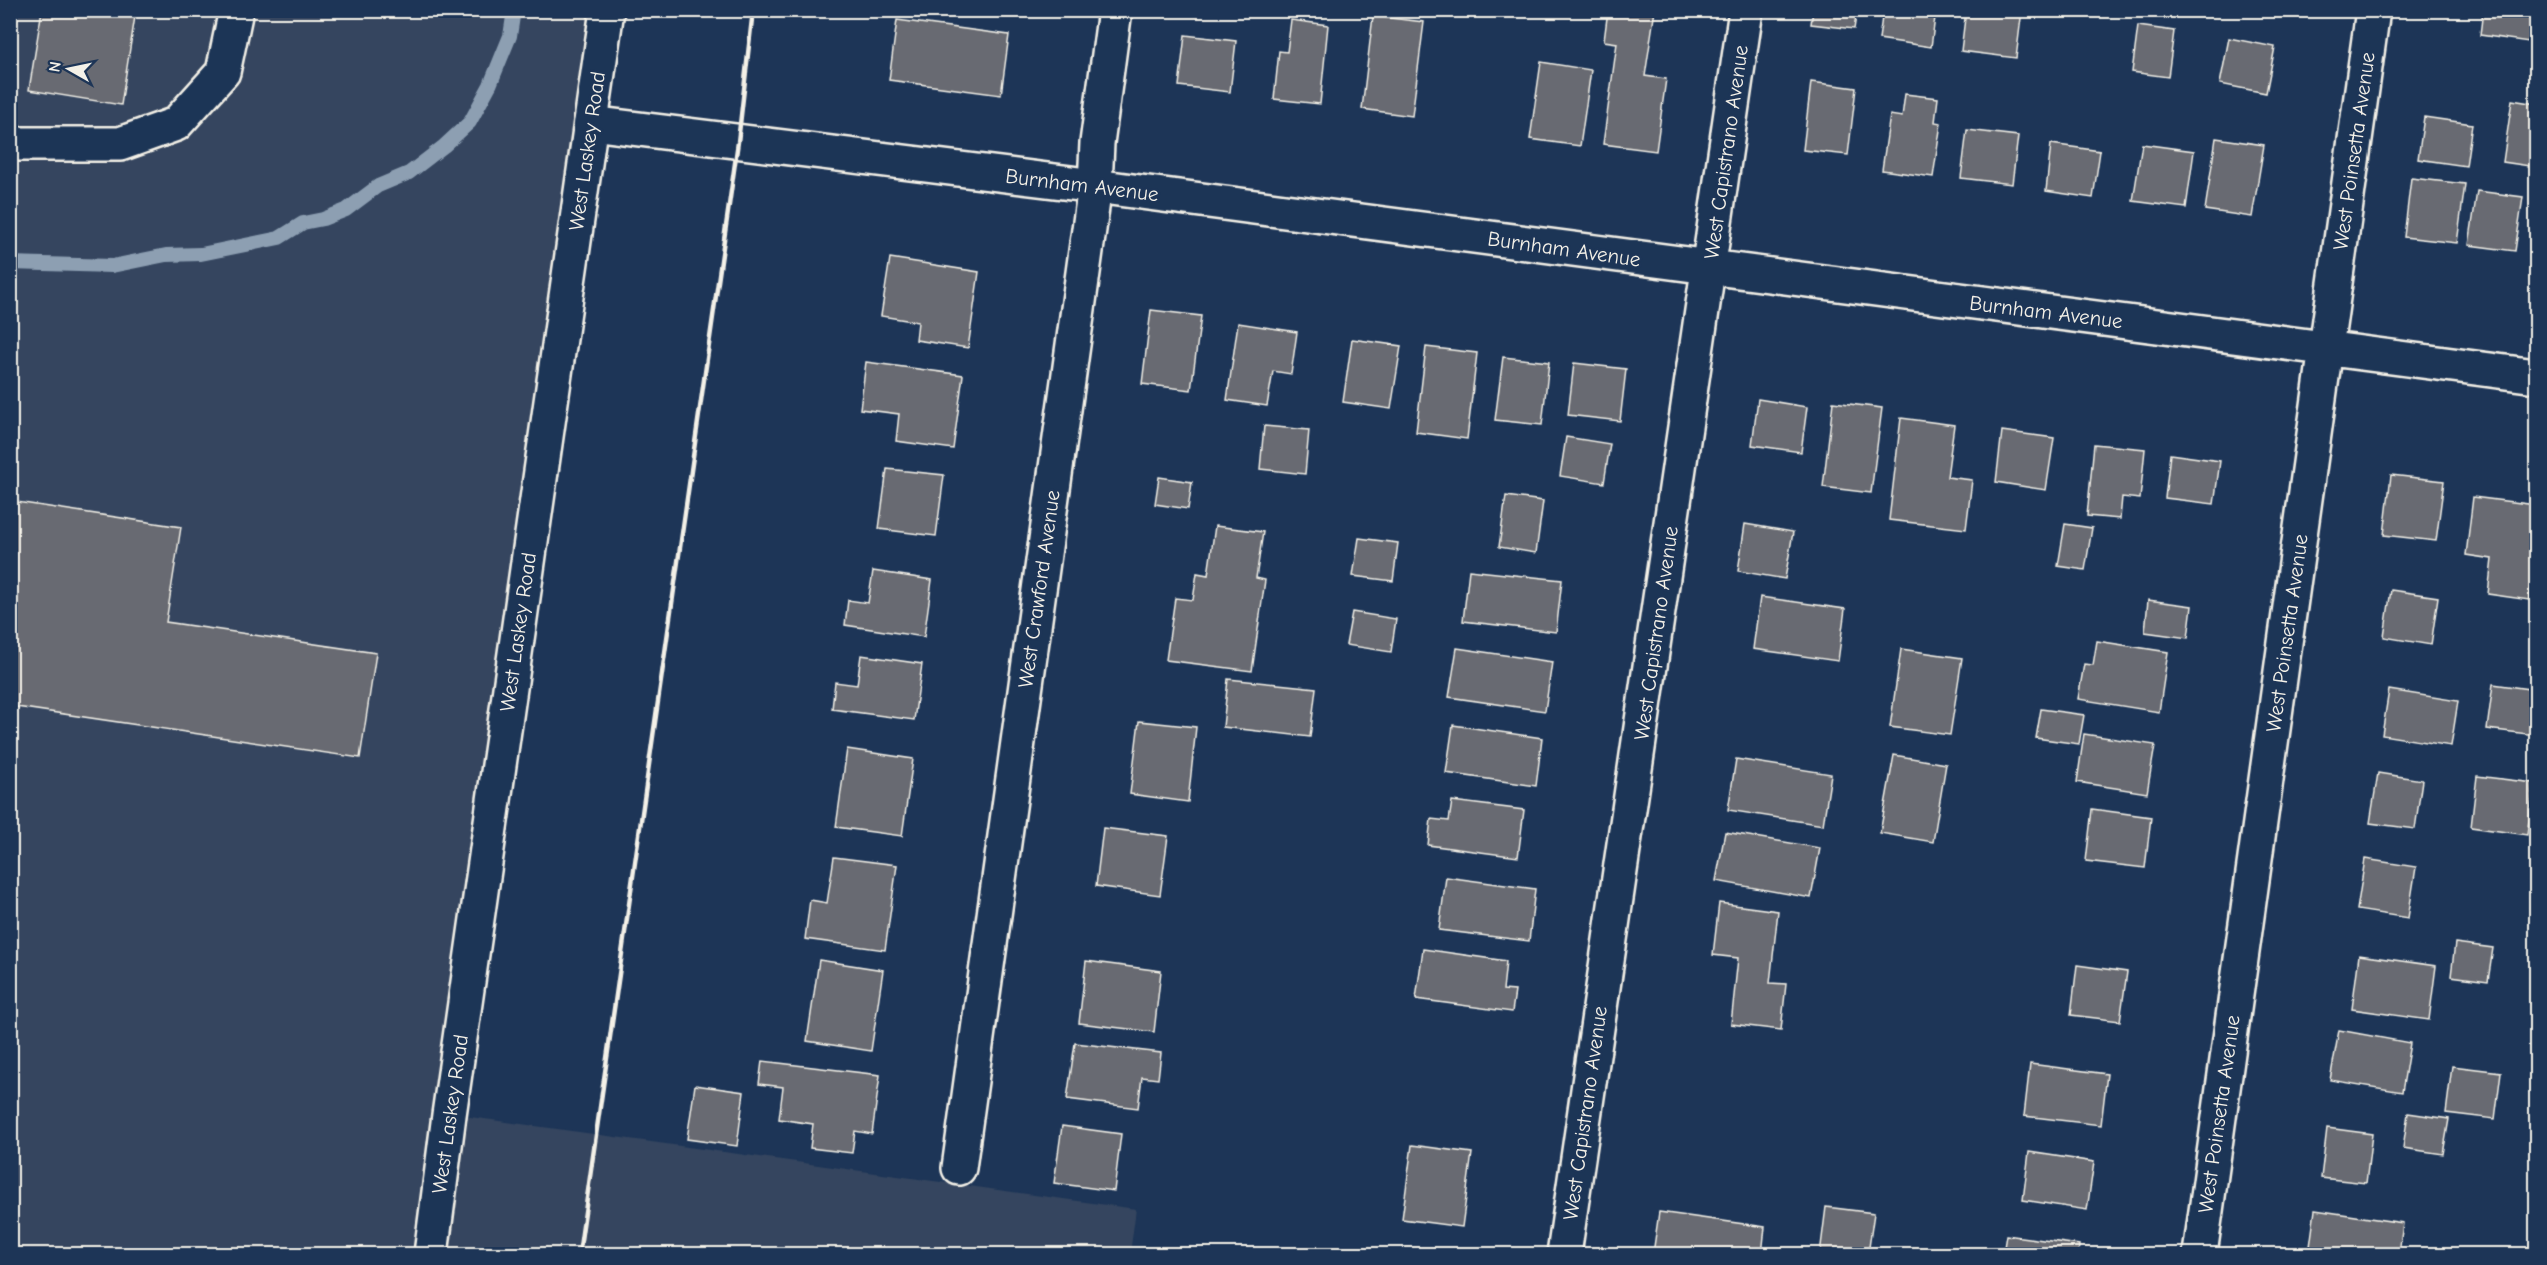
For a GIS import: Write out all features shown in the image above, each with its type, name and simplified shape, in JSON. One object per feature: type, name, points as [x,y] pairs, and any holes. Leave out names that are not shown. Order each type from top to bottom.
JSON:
[{"type":"street","points":[[10,144],[120,144],[176,124],[223,72],[236,10]]},
{"type":"street","name":"West Laskey Road","points":[[431,1254],[608,10]]},
{"type":"street","name":"West Crawford Avenue","points":[[959,1168],[1095,186],[1097,143],[1115,10]]},
{"type":"street","name":"West Capistrano Avenue","points":[[1564,1254],[1746,10]]},
{"type":"street","name":"West Poinsetta Avenue","points":[[2200,1254],[2373,10]]},
{"type":"street","name":"Burnham Avenue","points":[[591,123],[1095,186],[2536,376]]},
{"type":"shaded area","points":[[10,11],[607,11],[449,1114],[1136,1209],[1130,1254],[11,1254]]},
{"type":"building","points":[[42,10],[136,10],[121,105],[29,90]]},
{"type":"building","points":[[1608,10],[1655,10],[1645,76],[1666,79],[1656,151],[1603,144],[1617,43],[1604,41]]},
{"type":"building","points":[[1813,10],[1857,10],[1854,29],[1811,24]]},
{"type":"building","points":[[1883,10],[1936,10],[1931,47],[1879,39]]},
{"type":"building","points":[[1966,10],[2022,10],[2016,58],[1961,51]]},
{"type":"building","points":[[2483,10],[2533,10],[2529,42],[2480,35]]},
{"type":"building","points":[[1373,16],[1424,22],[1412,116],[1362,109]]},
{"type":"building","points":[[897,20],[1009,35],[1001,95],[889,80]]},
{"type":"building","points":[[1291,20],[1328,25],[1320,104],[1274,99],[1279,51],[1287,52]]},
{"type":"building","points":[[2138,26],[2174,31],[2168,77],[2132,72]]},
{"type":"building","points":[[1185,35],[1236,41],[1230,92],[1179,86]]},
{"type":"building","points":[[2229,38],[2275,47],[2266,93],[2220,84]]},
{"type":"building","points":[[1541,62],[1591,70],[1580,146],[1530,139]]},
{"type":"building","points":[[1811,82],[1856,88],[1848,155],[1803,150]]},
{"type":"building","points":[[1905,94],[1938,98],[1935,122],[1941,123],[1933,177],[1882,170],[1890,115],[1902,117]]},
{"type":"building","points":[[2512,100],[2536,104],[2536,167],[2503,162]]},
{"type":"building","points":[[2424,117],[2472,124],[2466,166],[2418,159]]},
{"type":"building","points":[[1967,130],[2018,136],[2012,184],[1961,178]]},
{"type":"building","points":[[2216,138],[2264,145],[2252,217],[2205,210]]},
{"type":"building","points":[[2051,144],[2100,151],[2093,198],[2046,191]]},
{"type":"building","points":[[2142,144],[2194,151],[2186,208],[2133,201]]},
{"type":"building","points":[[2411,178],[2465,184],[2457,243],[2404,237]]},
{"type":"building","points":[[2477,191],[2523,197],[2515,251],[2469,245]]},
{"type":"building","points":[[890,258],[979,272],[968,348],[916,340],[918,322],[881,316]]},
{"type":"building","points":[[1151,310],[1201,316],[1191,390],[1142,384]]},
{"type":"building","points":[[1238,323],[1297,332],[1291,374],[1273,371],[1267,406],[1227,400]]},
{"type":"building","points":[[1352,339],[1401,346],[1391,409],[1343,402]]},
{"type":"building","points":[[1426,347],[1477,353],[1467,439],[1416,432]]},
{"type":"building","points":[[1503,357],[1549,362],[1542,425],[1495,420]]},
{"type":"building","points":[[866,362],[963,375],[953,449],[896,441],[899,414],[860,409]]},
{"type":"building","points":[[1574,363],[1626,369],[1620,421],[1568,415]]},
{"type":"building","points":[[1758,399],[1807,407],[1801,452],[1752,445]]},
{"type":"building","points":[[1833,402],[1882,408],[1871,493],[1823,487]]},
{"type":"building","points":[[1901,418],[1954,425],[1947,477],[1972,480],[1966,529],[1889,520]]},
{"type":"building","points":[[1264,426],[1309,430],[1305,474],[1260,469]]},
{"type":"building","points":[[2002,431],[2054,438],[2046,490],[1996,482]]},
{"type":"building","points":[[1566,437],[1610,444],[1604,483],[1560,476]]},
{"type":"building","points":[[2094,444],[2145,449],[2140,499],[2122,497],[2120,519],[2087,516]]},
{"type":"building","points":[[2170,454],[2220,461],[2214,504],[2165,498]]},
{"type":"building","points":[[887,469],[944,475],[936,536],[879,529]]},
{"type":"building","points":[[2391,475],[2444,481],[2436,541],[2384,535]]},
{"type":"building","points":[[1159,477],[1192,482],[1188,509],[1155,504]]},
{"type":"building","points":[[1506,496],[1543,501],[1536,553],[1499,547]]},
{"type":"building","points":[[2473,497],[2536,505],[2536,551],[2529,600],[2488,594],[2492,559],[2466,555]]},
{"type":"building","points":[[10,501],[181,527],[166,622],[376,653],[360,758],[10,706]]},
{"type":"building","points":[[1745,524],[1793,532],[1785,579],[1738,571]]},
{"type":"building","points":[[2065,524],[2092,528],[2085,570],[2058,566]]},
{"type":"building","points":[[1215,526],[1263,532],[1256,578],[1265,580],[1252,671],[1166,660],[1175,598],[1193,600],[1197,573],[1208,575]]},
{"type":"building","points":[[1359,538],[1398,543],[1393,581],[1353,576]]},
{"type":"building","points":[[1469,570],[1562,580],[1556,632],[1463,621]]},
{"type":"building","points":[[873,571],[932,580],[924,637],[845,625],[848,600],[868,603]]},
{"type":"building","points":[[2391,590],[2438,597],[2431,645],[2384,637]]},
{"type":"building","points":[[1760,597],[1845,609],[1838,661],[1753,649]]},
{"type":"building","points":[[2148,600],[2192,606],[2188,638],[2145,632]]},
{"type":"building","points":[[1352,612],[1396,619],[1391,652],[1346,645]]},
{"type":"building","points":[[2097,641],[2168,652],[2159,712],[2078,699],[2084,664],[2093,665]]},
{"type":"building","points":[[1457,648],[1552,662],[1545,711],[1449,697]]},
{"type":"building","points":[[1901,649],[1962,658],[1950,735],[1890,727]]},
{"type":"building","points":[[861,655],[922,664],[914,720],[832,709],[835,682],[857,685]]},
{"type":"building","points":[[1228,679],[1316,688],[1310,737],[1223,727]]},
{"type":"building","points":[[2493,684],[2536,690],[2536,735],[2487,729]]},
{"type":"building","points":[[2389,690],[2458,701],[2451,746],[2382,735]]},
{"type":"building","points":[[2041,709],[2084,715],[2079,744],[2036,738]]},
{"type":"building","points":[[1139,721],[1196,727],[1188,802],[1130,794]]},
{"type":"building","points":[[1453,725],[1542,738],[1536,786],[1446,773]]},
{"type":"building","points":[[2084,734],[2155,745],[2147,793],[2077,782]]},
{"type":"building","points":[[847,749],[913,759],[902,836],[836,827]]},
{"type":"building","points":[[1894,755],[1946,764],[1933,842],[1880,833]]},
{"type":"building","points":[[1736,759],[1831,774],[1823,825],[1728,810]]},
{"type":"building","points":[[2378,773],[2422,780],[2415,829],[2370,823]]},
{"type":"building","points":[[2477,776],[2534,783],[2527,835],[2471,827]]},
{"type":"building","points":[[1452,801],[1524,810],[1518,857],[1428,845],[1431,819],[1449,821]]},
{"type":"building","points":[[2092,809],[2151,817],[2145,868],[2086,861]]},
{"type":"building","points":[[1103,828],[1168,836],[1160,895],[1096,886]]},
{"type":"building","points":[[1725,832],[1820,848],[1811,898],[1716,881]]},
{"type":"building","points":[[834,857],[897,865],[885,950],[805,939],[810,900],[827,903]]},
{"type":"building","points":[[2365,859],[2416,867],[2408,918],[2357,910]]},
{"type":"building","points":[[1446,877],[1535,889],[1529,941],[1439,930]]},
{"type":"building","points":[[1719,903],[1778,911],[1770,983],[1786,984],[1781,1030],[1731,1024],[1738,958],[1713,955]]},
{"type":"building","points":[[2455,943],[2493,948],[2488,981],[2451,976]]},
{"type":"building","points":[[1423,949],[1506,961],[1503,990],[1515,991],[1512,1012],[1416,999]]},
{"type":"building","points":[[2359,955],[2436,966],[2429,1020],[2352,1009]]},
{"type":"building","points":[[819,960],[883,970],[871,1051],[807,1041]]},
{"type":"building","points":[[1086,961],[1161,971],[1154,1032],[1079,1023]]},
{"type":"building","points":[[2077,965],[2127,972],[2120,1021],[2071,1015]]},
{"type":"building","points":[[2339,1030],[2410,1043],[2402,1092],[2330,1080]]},
{"type":"building","points":[[1075,1043],[1161,1053],[1158,1079],[1142,1077],[1138,1108],[1067,1099]]},
{"type":"building","points":[[762,1061],[880,1075],[872,1134],[855,1131],[852,1153],[810,1148],[813,1124],[779,1119],[783,1087],[759,1084]]},
{"type":"building","points":[[2030,1064],[2107,1074],[2101,1125],[2024,1116]]},
{"type":"building","points":[[2452,1066],[2501,1072],[2495,1119],[2446,1113]]},
{"type":"building","points":[[695,1085],[744,1092],[737,1146],[687,1139]]},
{"type":"building","points":[[2408,1113],[2449,1119],[2443,1154],[2403,1148]]},
{"type":"building","points":[[1062,1126],[1121,1134],[1114,1191],[1054,1183]]},
{"type":"building","points":[[2327,1128],[2372,1134],[2366,1183],[2321,1178]]},
{"type":"building","points":[[1412,1145],[1472,1153],[1462,1227],[1402,1219]]},
{"type":"building","points":[[2029,1152],[2094,1162],[2087,1210],[2023,1200]]},
{"type":"building","points":[[1826,1207],[1874,1213],[1868,1254],[1820,1254]]},
{"type":"building","points":[[2315,1210],[2403,1223],[2399,1254],[2309,1254]]},
{"type":"building","points":[[1659,1212],[1765,1227],[1762,1254],[1653,1254]]},
{"type":"building","points":[[2006,1235],[2079,1245],[2078,1254],[2003,1254]]},
{"type":"waterway","points":[[10,263],[112,266],[166,255],[201,254],[279,238],[303,223],[323,219],[346,210],[378,186],[409,173],[470,122],[490,85],[510,36],[514,10]]},
{"type":"railway","points":[[579,1254],[738,142],[753,10]]}]
